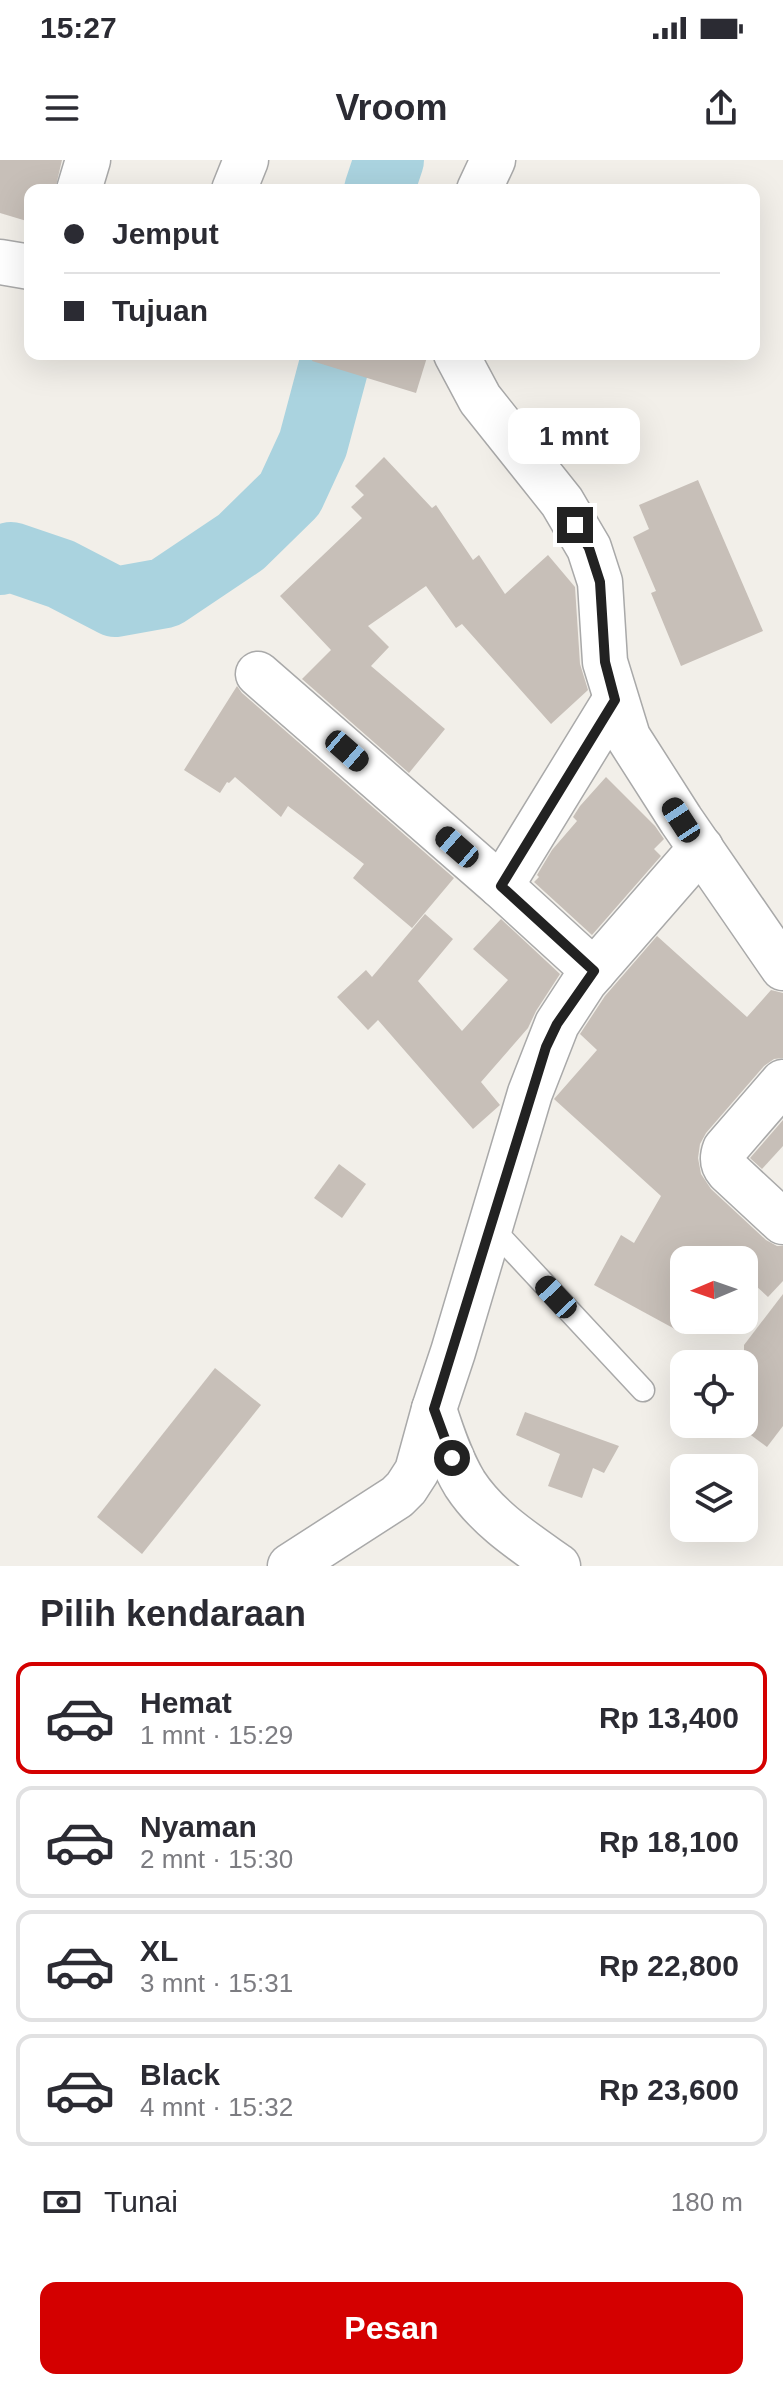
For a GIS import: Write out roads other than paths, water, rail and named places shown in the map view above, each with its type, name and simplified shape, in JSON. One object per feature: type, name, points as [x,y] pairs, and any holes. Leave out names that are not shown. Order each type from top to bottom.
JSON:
[{"type":"street","points":[[81,184],[88,160]]},
{"type":"street","points":[[236,184],[246,160]]},
{"type":"street","points":[[482,184],[493,160]]},
{"type":"street","points":[[0,262],[24,266]]},
{"type":"street","points":[[459,360],[480,399],[562,502],[589,548],[600,582],[605,662],[628,737],[783,968]]},
{"type":"street","points":[[258,674],[594,971]]},
{"type":"street","points":[[501,886],[615,700]]},
{"type":"street","points":[[290,1566],[397,1497],[417,1471],[546,1047],[557,1024],[594,971],[701,848]]},
{"type":"street","points":[[783,1082],[722,1155],[723,1165],[728,1171],[783,1222]]},
{"type":"street","points":[[434,1409],[452,1458],[474,1496],[511,1533],[558,1566]]},
{"type":"lane","points":[[491,1227],[643,1390]]},
{"type":"waterway","points":[[381,184],[389,160]]},
{"type":"waterway","points":[[0,560],[11,557],[61,574],[115,602],[165,593],[241,542],[290,494],[313,444],[335,360]]}]
